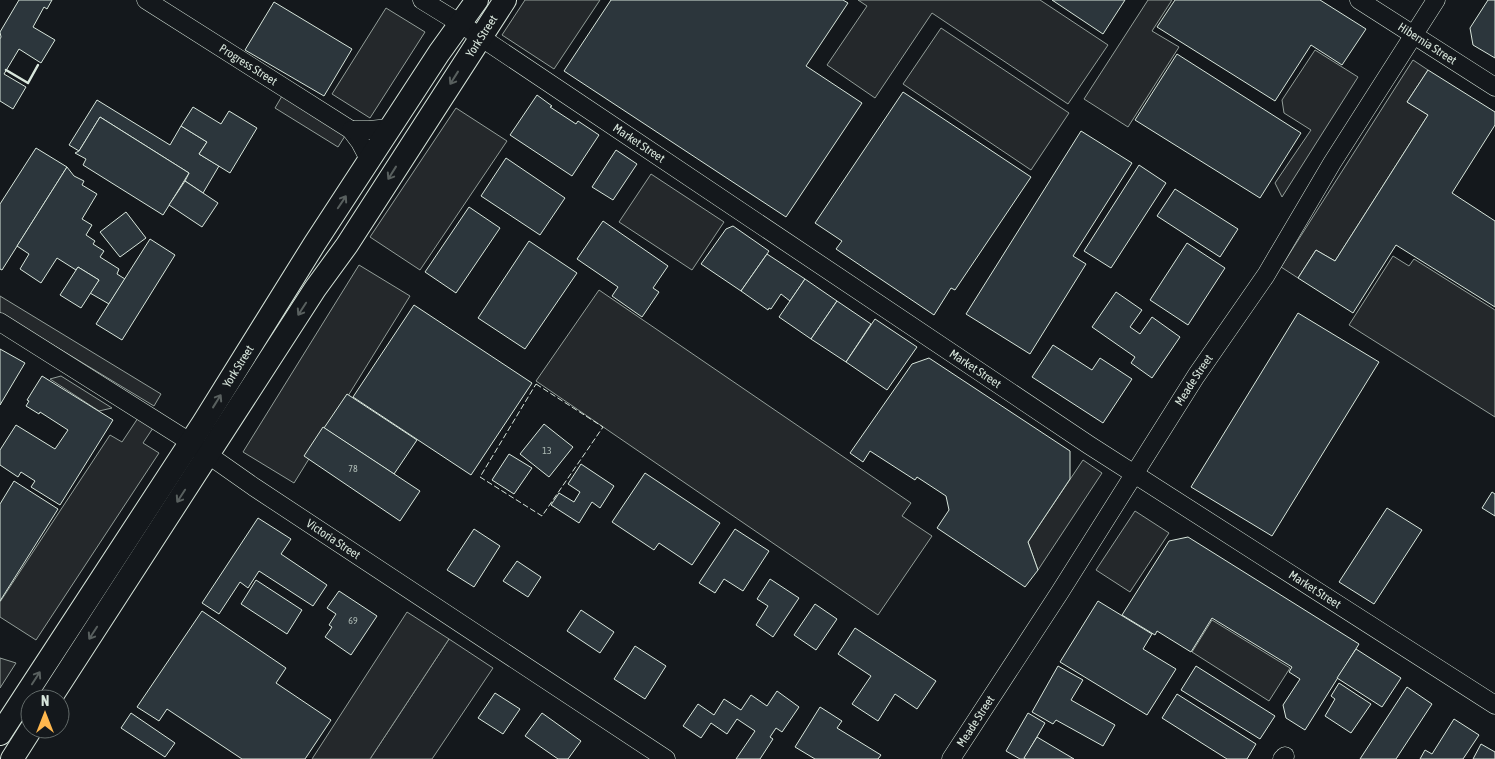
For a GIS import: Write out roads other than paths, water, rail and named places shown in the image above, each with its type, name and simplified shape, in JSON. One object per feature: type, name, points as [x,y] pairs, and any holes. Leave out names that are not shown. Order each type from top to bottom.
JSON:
[{"type":"main road","name":"York Street","points":[[56,689],[199,449],[315,243],[439,53],[477,0]]},
{"type":"main road","name":"York Street","points":[[0,734],[199,449],[347,245],[504,0]]},
{"type":"main road","points":[[12,759],[25,739]]},
{"type":"street","name":"Progress Street","points":[[146,0],[351,130],[370,161]]},
{"type":"street","name":"Market Street","points":[[422,0],[481,37],[820,263],[1089,445],[1495,705]]},
{"type":"street","name":"Hibernia Street","points":[[1359,0],[1495,86]]},
{"type":"street","name":"Meade Street","points":[[951,759],[1196,376],[1266,275],[1340,150],[1436,0]]},
{"type":"street","points":[[351,130],[390,128]]},
{"type":"street","name":"Victoria Street","points":[[0,322],[199,449],[666,759]]}]
